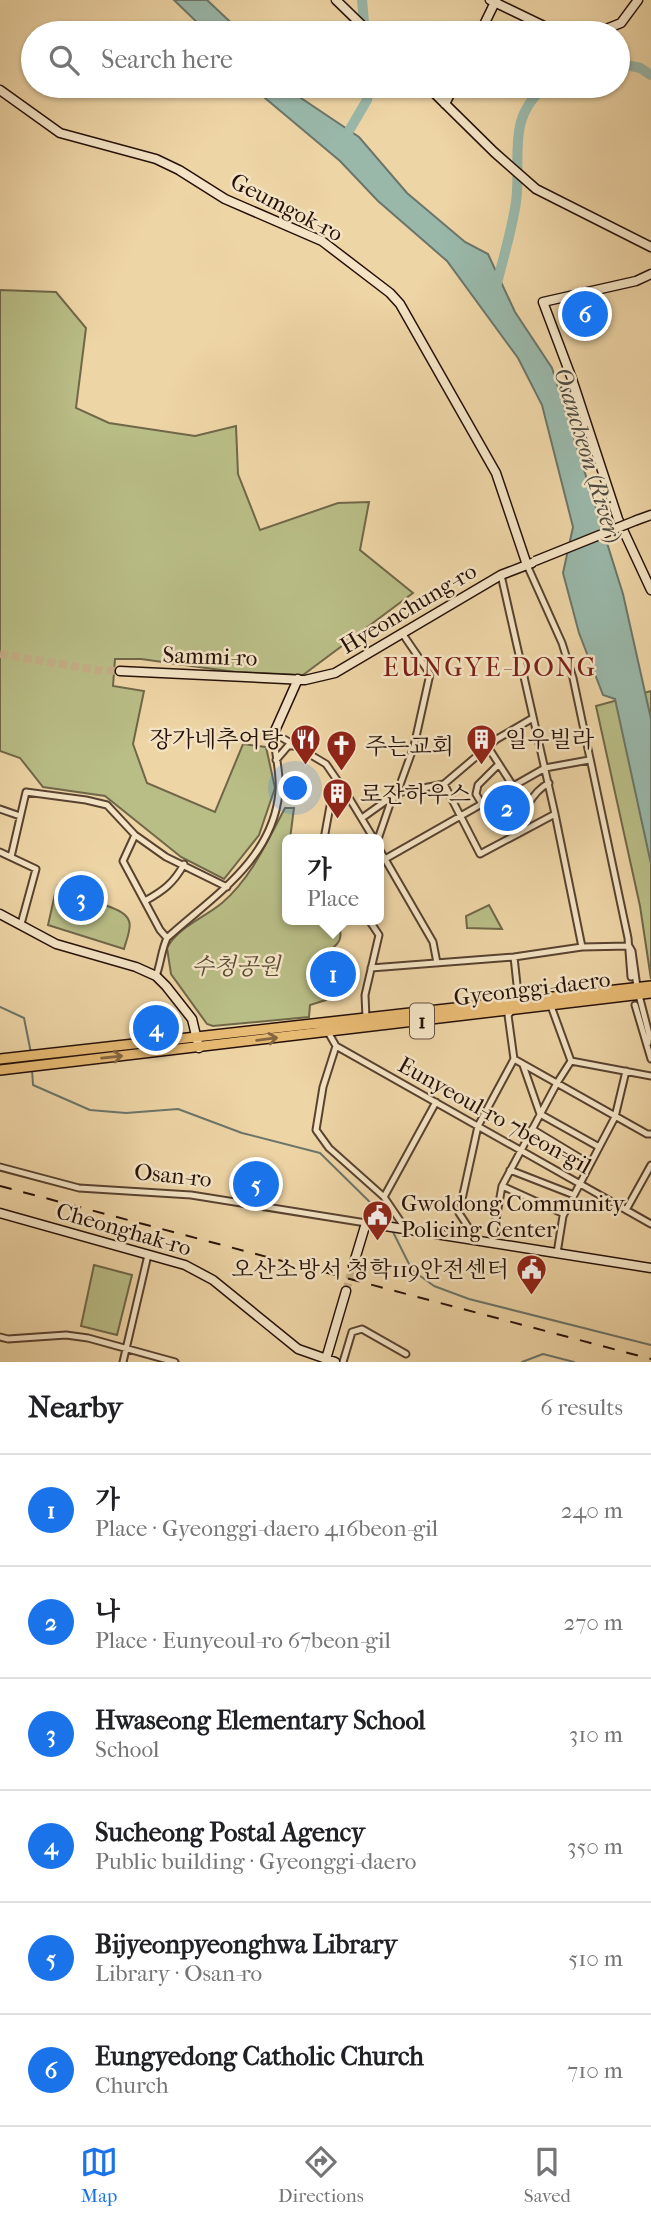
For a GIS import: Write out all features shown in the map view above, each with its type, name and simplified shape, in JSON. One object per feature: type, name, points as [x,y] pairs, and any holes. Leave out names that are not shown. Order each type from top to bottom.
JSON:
[{"type":"main road","name":"Gyeonggi-daero","points":[[0,1059],[366,1018],[643,992]]},
{"type":"main road","name":"Gyeonggi-daero","points":[[0,1070],[328,1032],[514,1006],[551,1006],[643,992]]},
{"type":"street","points":[[336,0],[358,21]]},
{"type":"street","points":[[622,21],[638,0]]},
{"type":"street","points":[[485,21],[494,1],[534,21]]},
{"type":"street","name":"Geumgok-ro","points":[[0,90],[60,133],[156,159],[225,199],[322,241],[390,293],[400,304],[496,473],[531,563]]},
{"type":"street","points":[[439,98],[528,183],[651,247]]},
{"type":"street","points":[[445,104],[448,98]]},
{"type":"street","points":[[651,274],[636,281],[543,302],[585,415],[618,519],[651,590]]},
{"type":"street","name":"Hyeonchung-ro","points":[[298,679],[318,678],[335,673],[501,575],[651,515]]},
{"type":"street","points":[[531,563],[562,643],[583,718],[589,760],[603,812],[629,946],[631,977]]},
{"type":"street","points":[[501,575],[549,783],[582,947]]},
{"type":"street","points":[[378,834],[414,746],[430,674],[402,633]]},
{"type":"street","name":"Sammi-ro","points":[[120,671],[298,679]]},
{"type":"street","points":[[156,976],[167,938],[227,887],[263,844],[274,817],[279,781],[274,733],[298,679]]},
{"type":"street","points":[[362,818],[397,793],[444,784],[488,747],[533,718]]},
{"type":"street","points":[[274,733],[326,764],[373,834]]},
{"type":"street","points":[[276,760],[288,746],[297,746]]},
{"type":"street","points":[[488,747],[513,786]]},
{"type":"street","points":[[438,962],[433,943],[385,859],[545,768],[589,760]]},
{"type":"street","points":[[482,804],[476,794],[478,785],[499,764]]},
{"type":"street","points":[[518,834],[518,825],[532,798],[540,788],[549,783]]},
{"type":"street","points":[[444,784],[480,854],[555,814]]},
{"type":"street","points":[[11,857],[26,792],[86,800],[107,805],[135,835],[166,857],[227,887]]},
{"type":"street","points":[[325,834],[330,806],[348,796]]},
{"type":"street","points":[[0,809],[20,816]]},
{"type":"street","points":[[135,835],[123,861],[160,930],[167,938]]},
{"type":"street","points":[[0,852],[36,869],[21,924]]},
{"type":"street","points":[[145,901],[164,891],[176,880],[184,864]]},
{"type":"street","points":[[0,914],[68,949],[136,967],[156,976],[192,1019],[199,1048]]},
{"type":"street","points":[[366,1018],[365,995],[379,935],[372,925]]},
{"type":"street","points":[[372,968],[514,957],[582,947],[629,946]]},
{"type":"street","points":[[629,946],[643,992],[648,1043]]},
{"type":"street","points":[[475,1239],[459,1213],[478,1126],[514,1059],[508,1015],[518,994],[514,957]]},
{"type":"street","points":[[643,992],[651,1059]]},
{"type":"street","points":[[551,1006],[571,1061]]},
{"type":"street","points":[[328,1032],[336,1046],[323,1087],[316,1130],[329,1148],[384,1197],[403,1227],[651,1268]]},
{"type":"street","name":"Eunyeoul-ro 7beon-gil","points":[[336,1046],[651,1224]]},
{"type":"street","points":[[514,1059],[646,1134],[651,1134]]},
{"type":"street","points":[[571,1061],[651,1076]]},
{"type":"street","points":[[492,1242],[502,1186],[571,1061]]},
{"type":"street","points":[[523,1065],[540,1114],[599,1147]]},
{"type":"street","points":[[558,1253],[564,1214],[615,1117],[626,1072]]},
{"type":"street","points":[[384,1197],[436,1102]]},
{"type":"street","points":[[532,1129],[590,1164]]},
{"type":"street","points":[[626,1209],[651,1165]]},
{"type":"street","name":"Osan-ro","points":[[0,1167],[79,1188],[191,1195],[403,1227]]},
{"type":"street","points":[[510,1170],[574,1195]]},
{"type":"street","points":[[502,1186],[564,1214]]},
{"type":"street","name":"Cheonghak-ro","points":[[0,1213],[185,1265],[201,1273],[298,1349],[335,1362]]},
{"type":"street","points":[[353,1266],[366,1223]]},
{"type":"street","points":[[123,1362],[148,1255]]},
{"type":"street","points":[[326,1360],[346,1291]]},
{"type":"street","points":[[343,1362],[355,1329],[362,1329],[406,1354]]},
{"type":"street","points":[[0,1337],[8,1339],[66,1335],[88,1338],[176,1362]]},
{"type":"green space","points":[[0,290],[56,292],[86,328],[76,408],[109,423],[195,436],[236,426],[238,474],[260,530],[338,503],[369,502],[360,550],[413,593],[303,675],[235,672],[141,659],[115,659],[113,686],[144,691],[133,744],[147,783],[215,812],[243,744],[266,747],[275,788],[259,835],[224,879],[181,857],[105,796],[43,787],[20,758],[0,751]]},
{"type":"green space","points":[[651,691],[651,979],[640,906],[596,706]]},
{"type":"green space","name":"수청공원","points":[[285,808],[294,808],[291,834],[282,834],[282,925],[338,925],[340,940],[315,961],[317,982],[329,999],[310,1005],[309,1017],[213,1026],[207,1024],[171,974],[167,948],[178,934],[222,903],[242,882],[258,859]]},
{"type":"green space","points":[[55,894],[108,906],[125,915],[130,927],[124,949],[48,925]]},
{"type":"green space","points":[[489,905],[502,929],[467,928],[466,916]]},
{"type":"green space","points":[[94,1265],[132,1275],[117,1335],[81,1326]]},
{"type":"shaded area","points":[[174,0],[207,0],[229,21],[196,21]]},
{"type":"shaded area","points":[[265,98],[301,98],[359,137],[407,193],[465,242],[488,254],[515,312],[552,368],[623,594],[651,719],[651,864],[615,699],[603,695],[579,633],[563,573],[573,527],[542,405],[518,358],[447,261],[378,201],[340,161]]},
{"type":"waterway","points":[[362,0],[364,21]]},
{"type":"waterway","points":[[630,66],[651,75]]},
{"type":"waterway","points":[[343,141],[367,98]]},
{"type":"waterway","points":[[496,287],[516,202],[520,125],[533,98]]},
{"type":"waterway","points":[[0,1007],[24,1018],[31,1053]]},
{"type":"waterway","points":[[32,1069],[33,1085],[90,1110],[126,1113],[178,1109],[242,1133],[320,1153],[389,1224]]},
{"type":"waterway","points":[[393,1232],[412,1270],[434,1286],[469,1299],[651,1345]]},
{"type":"waterway","points":[[522,1362],[543,1354],[574,1362]]},
{"type":"tunnel","points":[[0,654],[96,670],[120,671]]},
{"type":"tunnel","points":[[346,1291],[353,1266]]},
{"type":"railway","points":[[0,1186],[651,1359]]},
{"type":"place","name":"Eungyedong Catholic Church","points":[[585,314]]},
{"type":"place","name":"장가네추어탕","points":[[306,766]]},
{"type":"place","name":"일우빌라","points":[[482,766]]},
{"type":"place","name":"주는교회","points":[[342,773]]},
{"type":"place","name":"나","points":[[507,808]]},
{"type":"place","name":"로잔하우스","points":[[337,821]]},
{"type":"place","name":"Hwaseong Elementary School","points":[[81,898]]},
{"type":"place","name":"가","points":[[333,974]]},
{"type":"place","name":"Sucheong Postal Agency","points":[[156,1028]]},
{"type":"place","name":"Bijyeonpyeonghwa Library","points":[[256,1184]]},
{"type":"place","name":"Gwoldong Community Policing Center","points":[[378,1243]]},
{"type":"place","name":"오산소방서 청학119안전센터","points":[[532,1296]]},
{"type":"district","name":"EUNGYE-DONG","points":[[490,667]]},
{"type":"water label","name":"Osancheon (River)","points":[[588,455]]}]
